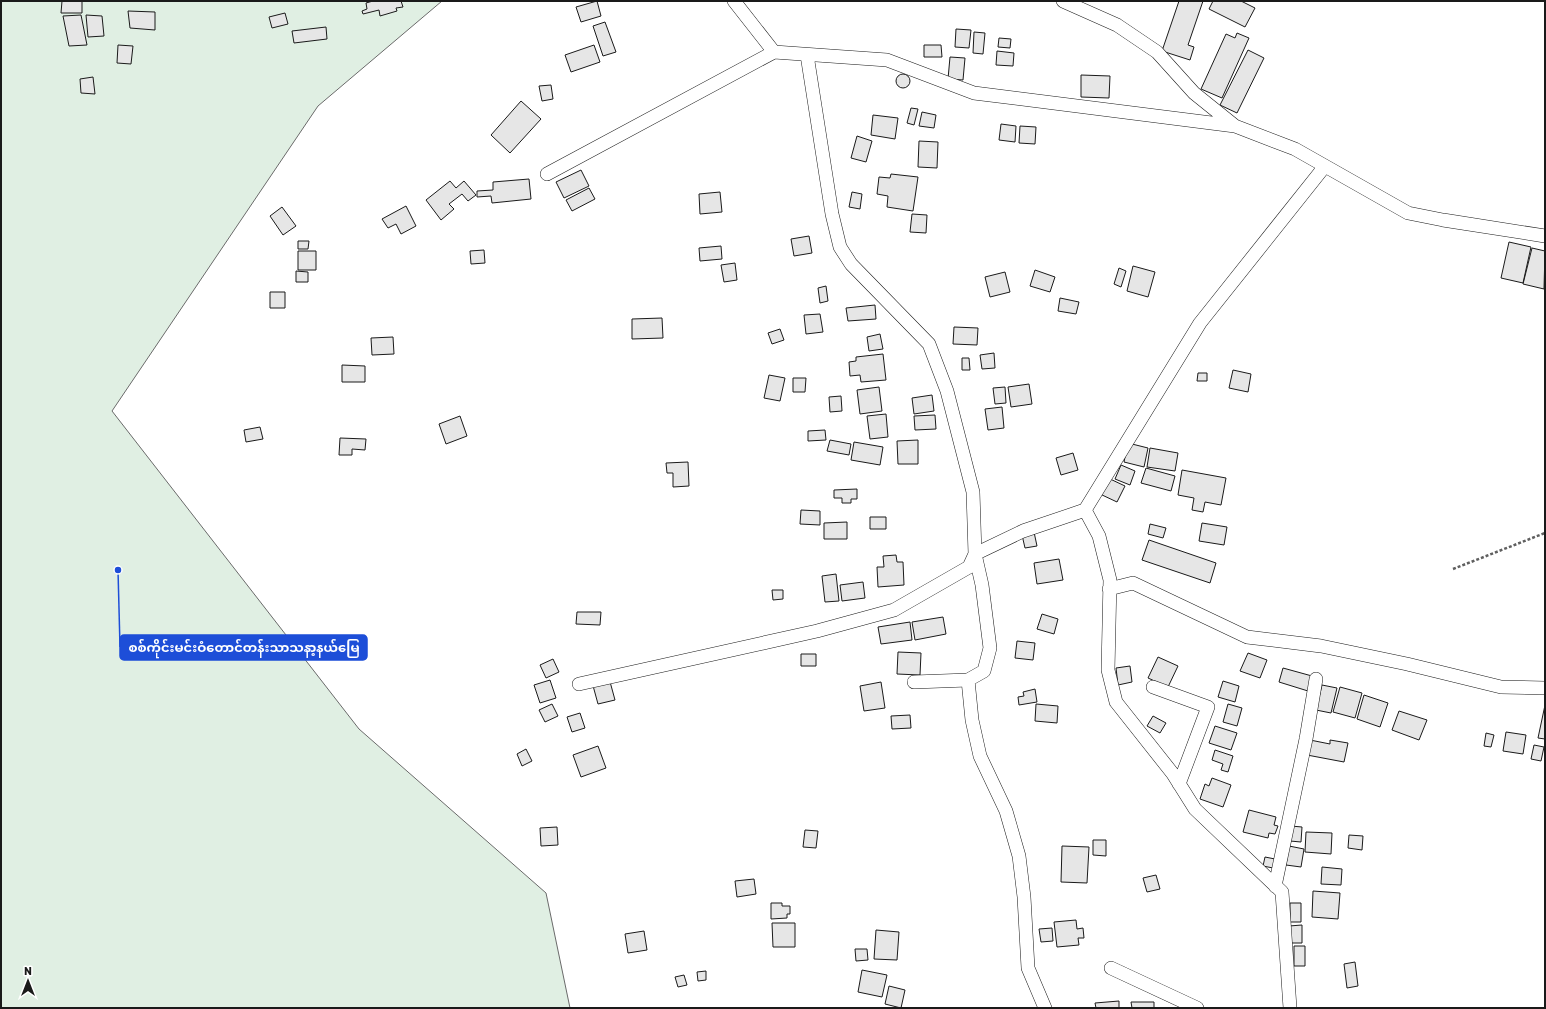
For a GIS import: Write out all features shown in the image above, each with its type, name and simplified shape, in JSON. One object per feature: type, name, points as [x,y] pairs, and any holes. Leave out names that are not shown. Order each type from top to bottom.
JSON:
[{"type":"street","points":[[734,1],[774,52]]},
{"type":"street","points":[[1063,1],[1117,25],[1157,52],[1194,93],[1236,126]]},
{"type":"street","points":[[547,174],[774,52],[886,60],[918,70],[974,92],[1236,126],[1295,149],[1408,212],[1443,220],[1545,236]]},
{"type":"street","points":[[807,55],[832,214],[840,247],[851,264],[929,344],[948,391],[973,492],[975,554],[982,585],[990,648],[984,671],[968,680],[914,682]]},
{"type":"street","points":[[579,684],[817,631],[894,610],[969,567],[975,554],[1023,531],[1085,510],[1200,322],[1325,166]]},
{"type":"street","points":[[1085,510],[1099,536],[1110,580],[1108,670],[1116,702],[1179,784],[1195,809],[1282,892],[1290,1008]]},
{"type":"street","points":[[1109,589],[1133,583],[1247,637],[1321,646],[1407,664],[1501,687],[1545,688]]},
{"type":"street","points":[[1275,886],[1306,739],[1316,679]]},
{"type":"street","points":[[968,680],[972,720],[980,756],[1006,811],[1019,856],[1024,897],[1028,968],[1045,1008]]},
{"type":"street","points":[[1153,687],[1208,707],[1179,784]]},
{"type":"street","points":[[1111,968],[1197,1008]]},
{"type":"path","points":[[1453,569],[1545,533]]},
{"type":"green space","points":[[1,1],[442,1],[318,106],[112,411],[359,729],[546,893],[570,1008],[1,1008]]},
{"type":"building","points":[[62,1],[82,1],[82,13],[61,13]]},
{"type":"building","points":[[373,1],[401,1],[403,7],[396,8],[397,11],[380,16],[379,10],[363,14],[362,11],[367,9],[366,3]]},
{"type":"building","points":[[597,1],[601,16],[581,22],[576,7]]},
{"type":"building","points":[[1179,1],[1203,1],[1188,45],[1194,47],[1190,60],[1162,51]]},
{"type":"building","points":[[1213,1],[1241,1],[1255,8],[1245,27],[1209,9]]},
{"type":"building","points":[[128,11],[155,12],[155,30],[130,28]]},
{"type":"building","points":[[285,13],[288,24],[272,28],[269,17]]},
{"type":"building","points":[[81,15],[87,45],[69,46],[63,16]]},
{"type":"building","points":[[86,15],[102,16],[104,36],[88,37]]},
{"type":"building","points":[[605,22],[616,52],[603,56],[593,26]]},
{"type":"building","points":[[326,27],[327,39],[294,43],[292,31]]},
{"type":"building","points":[[956,29],[971,30],[969,48],[955,47]]},
{"type":"building","points":[[974,32],[985,33],[983,54],[973,53]]},
{"type":"building","points":[[1237,33],[1249,38],[1222,98],[1201,89],[1226,34],[1235,38]]},
{"type":"building","points":[[999,38],[1011,39],[1010,48],[998,47]]},
{"type":"building","points":[[118,45],[133,46],[131,64],[117,63]]},
{"type":"building","points":[[594,45],[600,62],[571,72],[565,55]]},
{"type":"building","points":[[924,45],[941,45],[942,57],[924,57]]},
{"type":"building","points":[[1248,50],[1264,58],[1237,113],[1220,105]]},
{"type":"building","points":[[997,51],[1014,53],[1013,66],[996,65]]},
{"type":"building","points":[[950,57],[965,58],[963,80],[948,79]]},
{"type":"building","points":[[903,74],[908,76],[910,81],[908,86],[903,88],[898,86],[896,81],[898,76]]},
{"type":"building","points":[[1081,75],[1110,76],[1109,98],[1081,97]]},
{"type":"building","points":[[93,77],[95,94],[81,93],[80,79]]},
{"type":"building","points":[[551,85],[553,99],[542,101],[539,86]]},
{"type":"building","points":[[521,101],[541,119],[510,153],[491,135]]},
{"type":"building","points":[[911,108],[918,109],[914,125],[907,123]]},
{"type":"building","points":[[922,112],[936,115],[934,128],[919,126]]},
{"type":"building","points":[[873,115],[898,118],[895,139],[871,135]]},
{"type":"building","points":[[1001,124],[1016,126],[1015,142],[999,140]]},
{"type":"building","points":[[1020,126],[1036,127],[1035,144],[1019,143]]},
{"type":"building","points":[[857,136],[872,141],[866,162],[851,158]]},
{"type":"building","points":[[919,141],[938,142],[937,168],[918,167]]},
{"type":"building","points":[[581,170],[589,186],[564,198],[556,182]]},
{"type":"building","points":[[891,174],[918,177],[913,211],[887,207],[888,196],[877,194],[879,177],[890,178]]},
{"type":"building","points":[[529,179],[531,199],[492,203],[491,196],[477,197],[477,191],[493,190],[493,182]]},
{"type":"building","points":[[450,181],[456,188],[464,181],[476,195],[468,201],[462,194],[449,204],[454,209],[441,220],[426,200]]},
{"type":"building","points":[[589,188],[595,199],[572,211],[566,200]]},
{"type":"building","points":[[720,192],[722,212],[700,214],[699,194]]},
{"type":"building","points":[[852,192],[862,194],[860,209],[849,207]]},
{"type":"building","points":[[406,206],[416,226],[401,234],[396,224],[388,228],[382,219]]},
{"type":"building","points":[[282,207],[296,226],[283,235],[270,216]]},
{"type":"building","points":[[912,214],[927,215],[926,233],[910,232]]},
{"type":"building","points":[[809,236],[812,253],[794,256],[791,239]]},
{"type":"building","points":[[298,241],[309,241],[308,249],[298,249]]},
{"type":"building","points":[[1509,242],[1531,247],[1523,283],[1501,278]]},
{"type":"building","points":[[721,246],[722,259],[700,261],[699,248]]},
{"type":"building","points":[[1532,248],[1545,251],[1544,289],[1523,284]]},
{"type":"building","points":[[484,250],[485,263],[471,264],[470,251]]},
{"type":"building","points":[[298,251],[316,251],[316,270],[298,270]]},
{"type":"building","points":[[735,263],[737,280],[724,282],[721,265]]},
{"type":"building","points":[[1133,266],[1155,272],[1148,297],[1127,291]]},
{"type":"building","points":[[1119,268],[1126,271],[1121,287],[1114,284]]},
{"type":"building","points":[[1035,270],[1055,277],[1050,292],[1030,286]]},
{"type":"building","points":[[296,271],[308,272],[308,282],[296,282]]},
{"type":"building","points":[[1005,272],[1010,292],[990,297],[985,277]]},
{"type":"building","points":[[826,286],[828,301],[820,303],[818,288]]},
{"type":"building","points":[[270,292],[285,292],[285,308],[270,308]]},
{"type":"building","points":[[1060,298],[1079,302],[1076,314],[1058,311]]},
{"type":"building","points":[[875,305],[876,319],[848,321],[846,308]]},
{"type":"building","points":[[820,314],[823,332],[806,334],[804,315]]},
{"type":"building","points":[[662,318],[663,338],[632,339],[632,319]]},
{"type":"building","points":[[954,327],[978,328],[977,345],[953,344]]},
{"type":"building","points":[[780,329],[784,340],[772,344],[768,333]]},
{"type":"building","points":[[880,334],[883,349],[869,351],[867,337]]},
{"type":"building","points":[[393,337],[394,354],[372,355],[371,338]]},
{"type":"building","points":[[994,353],[995,368],[982,369],[980,355]]},
{"type":"building","points":[[883,354],[886,380],[861,382],[860,375],[850,376],[849,362],[856,361],[856,357]]},
{"type":"building","points":[[962,358],[969,358],[970,370],[962,370]]},
{"type":"building","points":[[342,365],[365,366],[365,382],[342,382]]},
{"type":"building","points":[[1233,370],[1251,374],[1248,392],[1229,388]]},
{"type":"building","points":[[1198,373],[1207,373],[1207,381],[1197,381]]},
{"type":"building","points":[[769,375],[785,378],[780,401],[764,398]]},
{"type":"building","points":[[793,378],[806,378],[805,392],[793,392]]},
{"type":"building","points":[[1029,384],[1032,404],[1011,407],[1008,387]]},
{"type":"building","points":[[879,387],[882,411],[860,414],[857,390]]},
{"type":"building","points":[[1005,387],[1006,403],[995,404],[993,388]]},
{"type":"building","points":[[932,395],[934,411],[914,414],[912,398]]},
{"type":"building","points":[[841,396],[842,411],[830,412],[829,397]]},
{"type":"building","points":[[1002,407],[1004,428],[988,430],[985,409]]},
{"type":"building","points":[[886,414],[888,437],[870,439],[867,416]]},
{"type":"building","points":[[935,415],[936,429],[915,430],[914,416]]},
{"type":"building","points":[[460,416],[467,436],[446,444],[439,424]]},
{"type":"building","points":[[260,427],[263,439],[246,442],[244,430]]},
{"type":"building","points":[[825,430],[826,440],[808,441],[808,431]]},
{"type":"building","points":[[340,438],[366,439],[365,450],[352,449],[352,455],[339,455]]},
{"type":"building","points":[[830,440],[851,444],[849,455],[827,451]]},
{"type":"building","points":[[918,440],[918,464],[898,464],[897,441]]},
{"type":"building","points":[[854,442],[883,447],[880,465],[851,460]]},
{"type":"building","points":[[1128,443],[1148,448],[1144,467],[1124,462]]},
{"type":"building","points":[[1150,448],[1178,453],[1175,471],[1147,467]]},
{"type":"building","points":[[1073,453],[1078,470],[1061,475],[1056,458]]},
{"type":"building","points":[[688,462],[689,486],[673,487],[673,473],[667,473],[666,463]]},
{"type":"building","points":[[1121,465],[1135,471],[1130,485],[1115,479]]},
{"type":"building","points":[[1146,468],[1175,476],[1171,491],[1141,483]]},
{"type":"building","points":[[1182,470],[1226,478],[1221,505],[1205,502],[1203,512],[1192,510],[1194,498],[1178,495]]},
{"type":"building","points":[[1108,478],[1125,486],[1117,502],[1100,494]]},
{"type":"building","points":[[857,489],[857,499],[851,499],[851,503],[842,503],[842,498],[834,498],[834,490]]},
{"type":"building","points":[[801,510],[820,511],[820,525],[800,524]]},
{"type":"building","points":[[870,517],[886,517],[886,529],[870,529]]},
{"type":"building","points":[[847,522],[847,539],[824,539],[824,523]]},
{"type":"building","points":[[1202,523],[1227,527],[1224,545],[1199,541]]},
{"type":"building","points":[[1150,524],[1166,528],[1163,538],[1148,534]]},
{"type":"building","points":[[1034,532],[1037,546],[1025,548],[1022,535]]},
{"type":"building","points":[[1149,540],[1216,563],[1210,583],[1142,560]]},
{"type":"building","points":[[896,555],[897,562],[903,562],[904,585],[878,587],[877,567],[884,567],[883,556]]},
{"type":"building","points":[[1059,559],[1063,580],[1037,584],[1034,563]]},
{"type":"building","points":[[836,574],[839,601],[825,602],[822,576]]},
{"type":"building","points":[[863,582],[865,598],[842,601],[840,585]]},
{"type":"building","points":[[772,590],[783,590],[783,599],[773,600]]},
{"type":"building","points":[[577,612],[601,612],[600,625],[576,624]]},
{"type":"building","points":[[1042,614],[1058,619],[1054,634],[1037,629]]},
{"type":"building","points":[[943,617],[946,634],[915,640],[912,622]]},
{"type":"building","points":[[910,622],[912,640],[881,644],[878,627]]},
{"type":"building","points":[[1017,641],[1035,643],[1033,660],[1015,658]]},
{"type":"building","points":[[898,652],[921,653],[920,675],[897,674]]},
{"type":"building","points":[[1248,653],[1267,660],[1260,678],[1240,671]]},
{"type":"building","points":[[801,654],[816,654],[816,666],[801,666]]},
{"type":"building","points":[[1158,657],[1178,666],[1168,687],[1148,678]]},
{"type":"building","points":[[553,659],[559,672],[546,678],[540,665]]},
{"type":"building","points":[[1130,666],[1132,682],[1118,685],[1116,668]]},
{"type":"building","points":[[1283,668],[1312,676],[1308,691],[1279,682]]},
{"type":"building","points":[[609,678],[615,700],[598,704],[592,682]]},
{"type":"building","points":[[550,680],[556,698],[540,703],[534,685]]},
{"type":"building","points":[[1223,681],[1239,686],[1235,702],[1218,697]]},
{"type":"building","points":[[881,682],[885,708],[864,711],[860,686]]},
{"type":"building","points":[[1322,685],[1337,688],[1331,713],[1316,710]]},
{"type":"building","points":[[1340,687],[1362,693],[1355,718],[1333,712]]},
{"type":"building","points":[[1035,689],[1037,702],[1019,705],[1018,697],[1024,696],[1023,692]]},
{"type":"building","points":[[1364,695],[1388,703],[1380,727],[1357,719]]},
{"type":"building","points":[[552,704],[558,716],[545,722],[539,710]]},
{"type":"building","points":[[1036,704],[1058,706],[1057,723],[1035,721]]},
{"type":"building","points":[[1228,704],[1242,708],[1237,726],[1223,722]]},
{"type":"building","points":[[1545,705],[1545,739],[1538,738]]},
{"type":"building","points":[[1399,711],[1427,720],[1419,740],[1392,730]]},
{"type":"building","points":[[580,713],[585,728],[572,732],[567,717]]},
{"type":"building","points":[[910,715],[911,728],[892,729],[891,716]]},
{"type":"building","points":[[1153,716],[1166,723],[1160,733],[1147,726]]},
{"type":"building","points":[[1215,726],[1237,733],[1231,750],[1209,743]]},
{"type":"building","points":[[1506,732],[1526,735],[1523,754],[1503,751]]},
{"type":"building","points":[[1486,733],[1494,735],[1491,747],[1484,746]]},
{"type":"building","points":[[1310,740],[1330,744],[1330,740],[1348,743],[1344,762],[1307,755]]},
{"type":"building","points":[[1534,745],[1544,747],[1541,761],[1531,759]]},
{"type":"building","points":[[598,746],[606,768],[581,777],[573,755]]},
{"type":"building","points":[[526,749],[532,761],[522,766],[517,754]]},
{"type":"building","points":[[1215,750],[1233,756],[1228,772],[1221,770],[1223,764],[1212,760]]},
{"type":"building","points":[[1212,778],[1231,785],[1223,807],[1200,799],[1205,784],[1209,786]]},
{"type":"building","points":[[1249,810],[1276,817],[1274,825],[1278,826],[1275,834],[1269,833],[1268,838],[1243,832]]},
{"type":"building","points":[[1291,826],[1302,827],[1301,842],[1290,841]]},
{"type":"building","points":[[557,827],[558,845],[541,846],[540,828]]},
{"type":"building","points":[[805,830],[818,831],[816,848],[803,847]]},
{"type":"building","points":[[1306,832],[1332,833],[1331,854],[1305,852]]},
{"type":"building","points":[[1349,835],[1363,836],[1362,850],[1348,848]]},
{"type":"building","points":[[1093,840],[1106,840],[1106,856],[1093,855]]},
{"type":"building","points":[[1062,846],[1089,847],[1087,883],[1061,882]]},
{"type":"building","points":[[1289,846],[1304,849],[1301,867],[1286,865]]},
{"type":"building","points":[[1265,857],[1275,859],[1273,868],[1263,866]]},
{"type":"building","points":[[1322,867],[1342,869],[1341,885],[1321,884]]},
{"type":"building","points":[[1156,875],[1160,889],[1147,892],[1143,878]]},
{"type":"building","points":[[754,879],[756,894],[737,897],[735,881]]},
{"type":"building","points":[[1313,891],[1340,893],[1338,919],[1312,917]]},
{"type":"building","points":[[771,903],[782,903],[782,906],[790,906],[790,914],[787,914],[787,918],[771,919]]},
{"type":"building","points":[[1290,903],[1301,903],[1301,922],[1290,922]]},
{"type":"building","points":[[1076,920],[1077,929],[1083,928],[1084,938],[1078,938],[1079,945],[1057,947],[1054,922]]},
{"type":"building","points":[[772,923],[795,923],[795,947],[773,947]]},
{"type":"building","points":[[1302,925],[1302,943],[1289,943],[1289,926]]},
{"type":"building","points":[[1052,928],[1053,941],[1041,942],[1039,929]]},
{"type":"building","points":[[876,930],[899,932],[897,960],[874,959]]},
{"type":"building","points":[[644,931],[647,950],[628,953],[625,934]]},
{"type":"building","points":[[1294,946],[1305,946],[1305,966],[1294,966]]},
{"type":"building","points":[[855,949],[867,949],[868,960],[856,961]]},
{"type":"building","points":[[1355,962],[1358,986],[1347,988],[1344,964]]},
{"type":"building","points":[[862,970],[887,975],[882,997],[858,992]]},
{"type":"building","points":[[706,971],[706,980],[698,981],[697,972]]},
{"type":"building","points":[[684,975],[687,985],[678,987],[675,977]]},
{"type":"building","points":[[889,986],[905,990],[901,1008],[885,1004]]},
{"type":"building","points":[[1119,1001],[1119,1008],[1096,1008],[1095,1003]]},
{"type":"building","points":[[1131,1002],[1154,1002],[1154,1008],[1132,1008]]},
{"type":"place","name":"စစ်ကိုင်းမင်းဝံတောင်တန်းသာသနာ့နယ်မြေ","points":[[118,570]]}]
